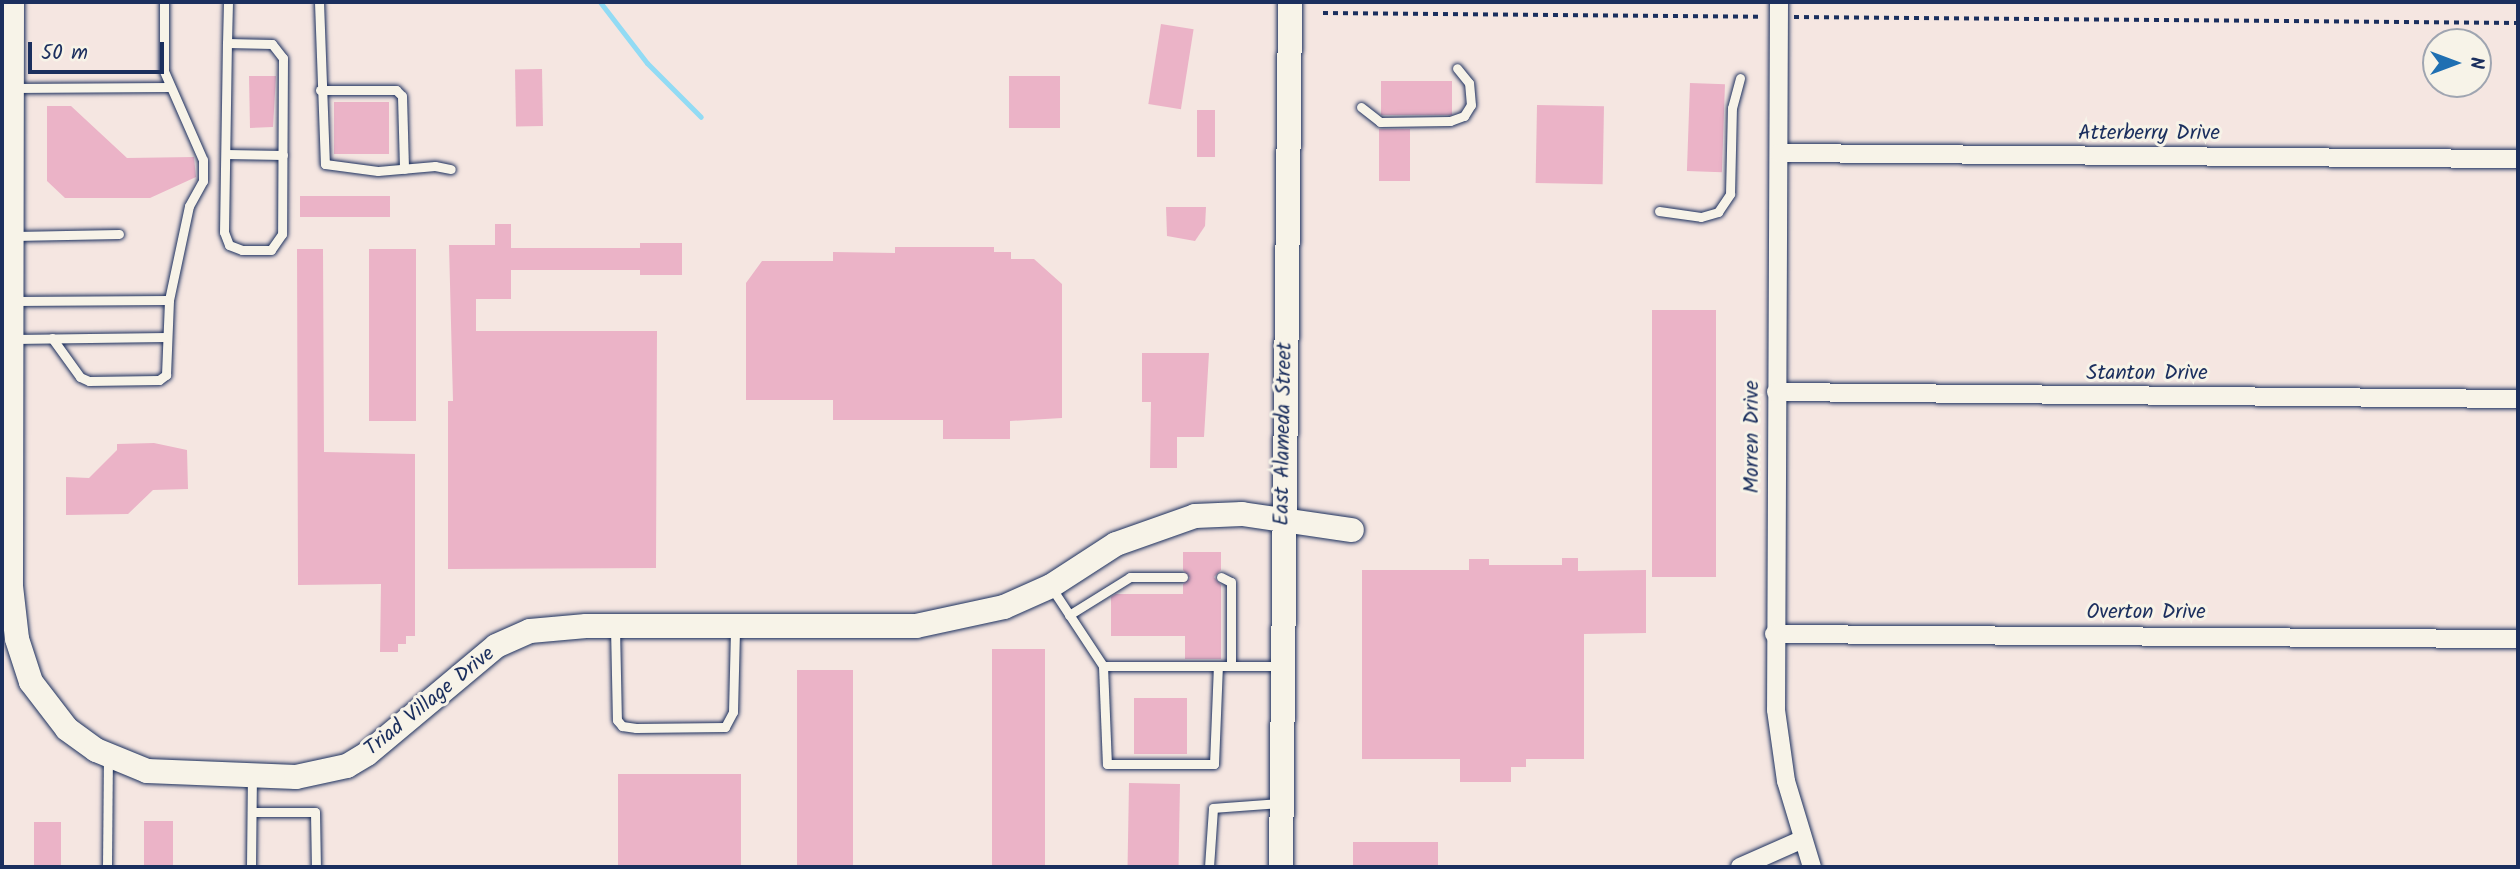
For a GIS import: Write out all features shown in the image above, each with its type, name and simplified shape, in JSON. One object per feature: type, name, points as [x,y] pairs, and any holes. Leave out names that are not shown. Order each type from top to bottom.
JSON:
[{"type":"street","name":"Triad Village Drive","points":[[12,2],[13,88],[7,236],[12,301],[7,586],[17,639],[31,682],[67,729],[108,756],[147,771],[253,777],[326,773],[362,758],[512,637],[550,627],[916,626],[974,617],[1051,586],[1116,544],[1195,516],[1283,518],[1352,530]]},
{"type":"street","name":"East Alameda Street","points":[[1281,867],[1290,2]]},
{"type":"street","name":"Morren Drive","points":[[1779,9],[1774,634],[1781,750],[1801,840],[1812,867]]},
{"type":"street","name":"Atterberry Drive","points":[[1779,153],[2518,159]]},
{"type":"street","name":"Stanton Drive","points":[[1776,392],[2518,399]]},
{"type":"street","name":"Overton Drive","points":[[1774,634],[2518,639]]},
{"type":"street","points":[[1740,867],[1801,840]]},
{"type":"lane","points":[[52,338],[80,377],[89,382],[164,378],[169,300],[189,206],[203,181],[203,160],[164,71],[164,2]]},
{"type":"lane","points":[[227,43],[279,48],[283,58],[279,244],[271,250],[242,250],[229,245],[224,232],[226,154],[227,43],[228,2]]},
{"type":"lane","points":[[319,2],[320,90],[325,164],[378,172],[451,169]]},
{"type":"lane","points":[[1361,107],[1380,122],[1450,121],[1464,117],[1471,105],[1469,83],[1457,68]]},
{"type":"lane","points":[[1659,211],[1701,217],[1718,212],[1730,194],[1732,108],[1740,78]]},
{"type":"lane","points":[[13,88],[169,86]]},
{"type":"lane","points":[[320,90],[396,90],[402,96],[404,169]]},
{"type":"lane","points":[[226,154],[283,155]]},
{"type":"lane","points":[[7,236],[119,234]]},
{"type":"lane","points":[[12,301],[169,300]]},
{"type":"lane","points":[[12,339],[166,337]]},
{"type":"lane","points":[[1069,615],[1130,577],[1183,577]]},
{"type":"lane","points":[[1225,577],[1231,666]]},
{"type":"lane","points":[[1051,586],[1103,666],[1107,764],[1214,764],[1218,666]]},
{"type":"lane","points":[[615,626],[617,720],[622,726],[636,728],[725,727],[733,712],[735,626]]},
{"type":"lane","points":[[1103,666],[1282,666]]},
{"type":"lane","points":[[107,867],[108,756]]},
{"type":"lane","points":[[251,867],[253,777]]},
{"type":"lane","points":[[1209,867],[1213,808],[1281,803]]},
{"type":"lane","points":[[252,812],[315,812],[316,867]]},
{"type":"path","points":[[1323,13],[1779,9],[2518,23]]},
{"type":"building","points":[[1161,24],[1194,29],[1181,109],[1148,104]]},
{"type":"building","points":[[515,69],[542,69],[543,126],[516,126]]},
{"type":"building","points":[[249,76],[276,76],[273,127],[250,128]]},
{"type":"building","points":[[1009,76],[1060,76],[1060,128],[1009,128]]},
{"type":"building","points":[[1381,81],[1452,81],[1452,115],[1381,115]]},
{"type":"building","points":[[1690,83],[1725,84],[1722,172],[1687,171]]},
{"type":"building","points":[[334,102],[389,102],[389,154],[334,154]]},
{"type":"building","points":[[1537,105],[1604,106],[1603,184],[1536,183]]},
{"type":"building","points":[[47,106],[71,106],[127,158],[194,157],[196,177],[150,198],[65,198],[47,181]]},
{"type":"building","points":[[1197,110],[1215,110],[1215,157],[1197,157]]},
{"type":"building","points":[[1379,129],[1410,129],[1410,181],[1379,181]]},
{"type":"building","points":[[300,196],[390,196],[390,217],[300,217]]},
{"type":"building","points":[[1166,207],[1206,207],[1205,226],[1195,241],[1167,236]]},
{"type":"building","points":[[495,224],[511,224],[511,248],[640,248],[640,243],[682,243],[682,275],[640,275],[640,270],[511,270],[511,299],[476,299],[476,331],[657,331],[656,568],[448,569],[448,401],[453,401],[449,245],[495,245]]},
{"type":"building","points":[[895,247],[994,247],[994,252],[1011,252],[1011,259],[1034,259],[1062,284],[1062,418],[1010,421],[1010,439],[943,439],[943,420],[833,420],[833,400],[746,400],[746,283],[762,261],[833,261],[833,252],[895,253]]},
{"type":"building","points":[[297,249],[323,249],[324,452],[415,454],[415,636],[406,636],[406,644],[398,644],[398,652],[380,652],[381,584],[298,585]]},
{"type":"building","points":[[369,249],[416,249],[416,421],[369,421]]},
{"type":"building","points":[[1652,310],[1716,310],[1716,577],[1652,577]]},
{"type":"building","points":[[1142,353],[1209,353],[1204,437],[1177,437],[1177,468],[1150,468],[1151,402],[1142,402]]},
{"type":"building","points":[[154,443],[187,450],[188,489],[153,490],[128,514],[66,515],[66,477],[89,478],[117,450],[117,444]]},
{"type":"building","points":[[1183,552],[1221,552],[1221,570],[1214,577],[1221,585],[1221,659],[1185,659],[1185,636],[1111,636],[1111,597],[1116,594],[1183,594],[1183,584],[1190,578],[1183,570]]},
{"type":"building","points":[[1562,558],[1578,558],[1578,571],[1646,570],[1646,633],[1584,634],[1584,759],[1526,759],[1526,767],[1511,767],[1511,782],[1460,782],[1460,759],[1362,759],[1362,570],[1469,570],[1469,559],[1489,559],[1489,565],[1562,565]]},
{"type":"building","points":[[992,649],[1045,649],[1045,867],[992,867]]},
{"type":"building","points":[[797,670],[853,670],[853,867],[797,867]]},
{"type":"building","points":[[1134,698],[1187,698],[1187,754],[1134,754]]},
{"type":"building","points":[[618,774],[741,774],[741,865],[618,865]]},
{"type":"building","points":[[1129,783],[1180,784],[1179,867],[1128,867]]},
{"type":"building","points":[[144,821],[173,821],[173,867],[144,867]]},
{"type":"building","points":[[34,822],[61,822],[61,867],[34,867]]},
{"type":"building","points":[[1353,842],[1438,842],[1438,867],[1353,867]]},
{"type":"waterway","points":[[600,2],[647,63],[701,117]]}]
